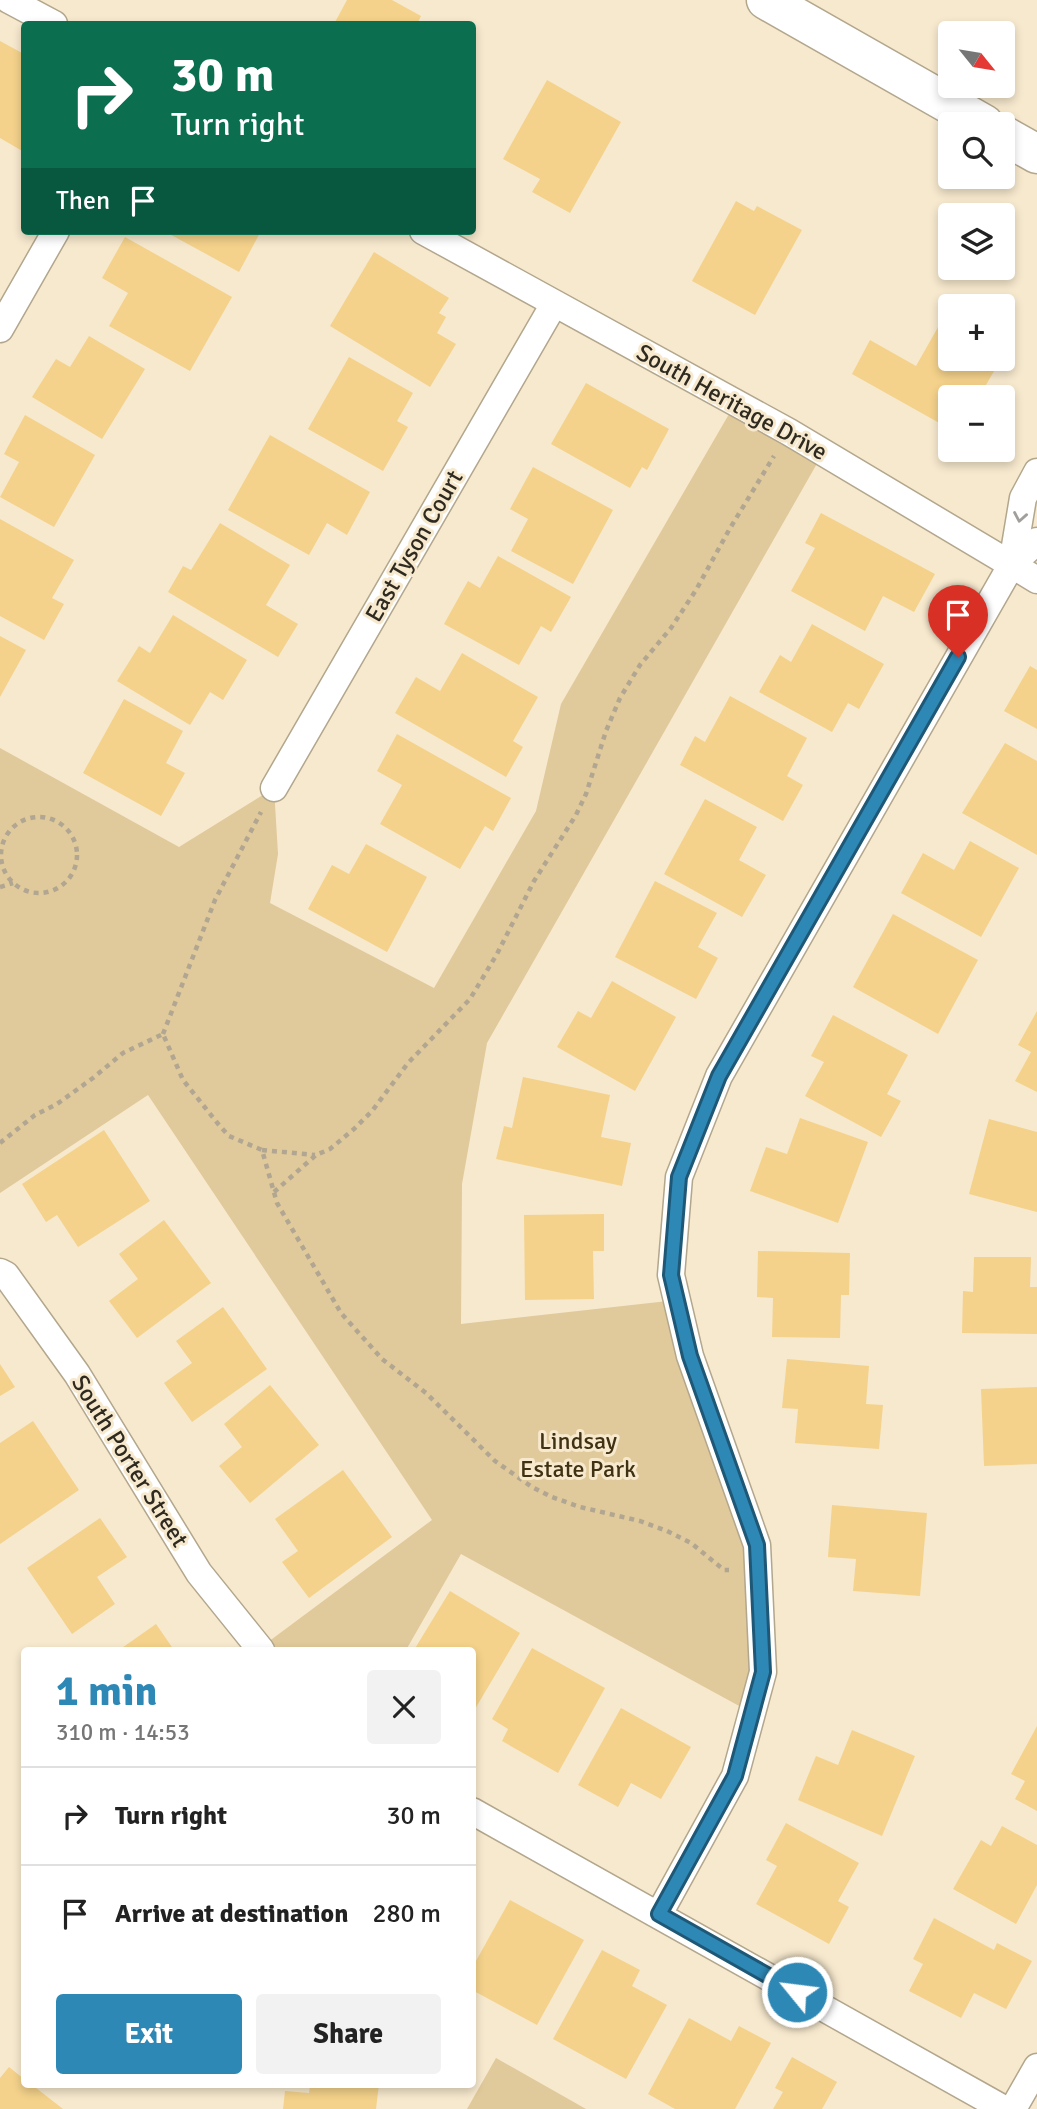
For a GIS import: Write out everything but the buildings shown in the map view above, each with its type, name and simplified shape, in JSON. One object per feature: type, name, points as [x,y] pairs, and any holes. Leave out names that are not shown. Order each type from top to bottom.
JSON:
[{"type":"main road","points":[[766,0],[963,112]]},
{"type":"main road","points":[[1015,142],[1037,154]]},
{"type":"street","points":[[9,0],[48,21]]},
{"type":"street","points":[[0,329],[54,235]]},
{"type":"street","name":"South Heritage Drive","points":[[431,235],[789,432],[1037,580]]},
{"type":"street","name":"East Tyson Court","points":[[274,788],[554,304]]},
{"type":"street","points":[[1012,564],[1023,498],[1037,472]]},
{"type":"street","points":[[659,1914],[735,1776],[763,1672],[757,1545],[690,1356],[671,1275],[679,1177],[719,1076],[1012,564],[1037,541]]},
{"type":"street","name":"South Porter Street","points":[[0,1272],[6,1275],[77,1374],[199,1573],[259,1647]]},
{"type":"street","points":[[476,1813],[1004,2109]]},
{"type":"street","points":[[1013,2109],[1037,2067]]},
{"type":"path","points":[[274,1192],[316,1155],[330,1149],[354,1129],[372,1111],[408,1063],[470,999],[497,954],[534,881],[576,815],[620,698],[640,665],[671,628],[696,590],[789,432]]},
{"type":"path","points":[[0,1143],[35,1115],[85,1085],[123,1052],[163,1034],[215,900],[274,788]]},
{"type":"path","points":[[0,887],[13,883],[33,893],[45,893],[57,889],[67,881],[74,871],[77,859],[76,846],[63,825],[40,817],[27,819],[16,825],[8,834],[1,858],[4,870],[13,883]]},
{"type":"path","points":[[163,1034],[183,1080],[229,1136],[262,1150],[316,1155]]},
{"type":"path","points":[[262,1150],[277,1203],[341,1313],[382,1359],[426,1392],[495,1461],[532,1487],[552,1497],[667,1531],[691,1543],[724,1570],[759,1574]]},
{"type":"green space","name":"Lindsay Estate Park","points":[[736,402],[823,453],[487,1043],[462,1184],[461,1324],[677,1300],[757,1545],[752,1713],[461,1554],[408,1647],[261,1647],[432,1520],[148,1095],[0,1193],[0,748],[179,847],[274,788],[278,854],[270,903],[434,988],[536,811],[561,704]]},
{"type":"green space","points":[[496,2058],[586,2109],[467,2109]]},
{"type":"route","points":[[797,1992],[659,1914],[735,1776],[763,1672],[757,1545],[690,1356],[671,1275],[679,1177],[719,1076],[958,657]]}]
